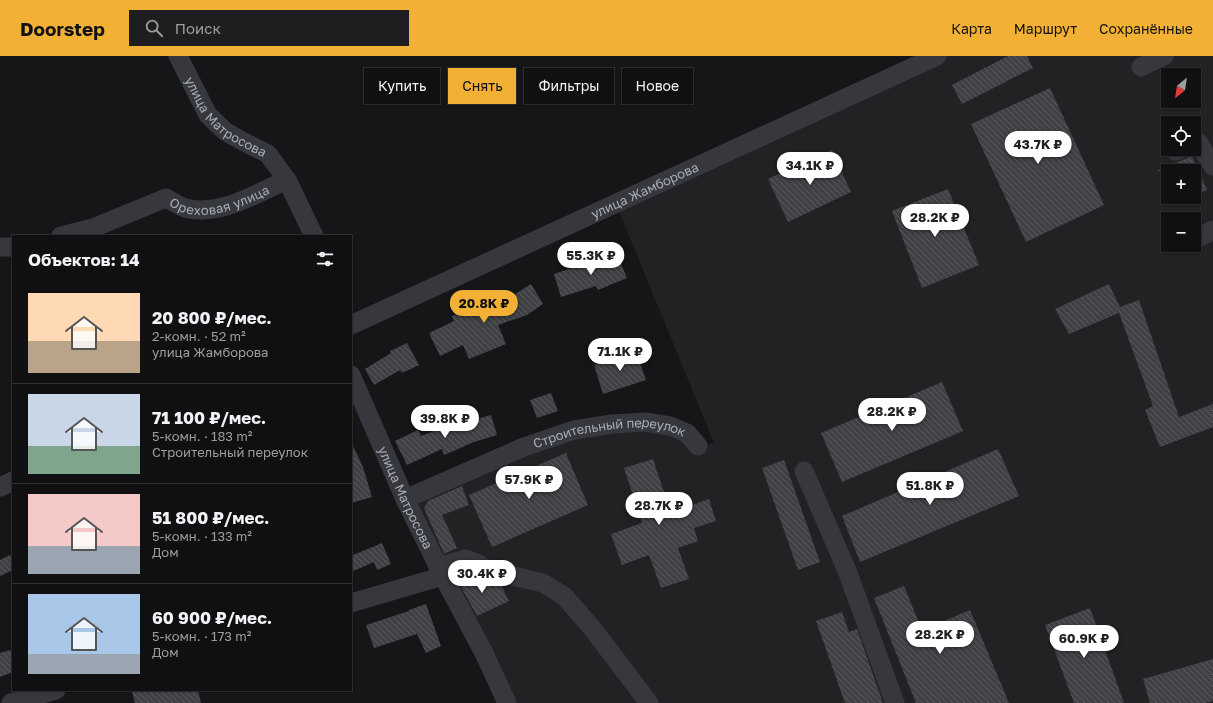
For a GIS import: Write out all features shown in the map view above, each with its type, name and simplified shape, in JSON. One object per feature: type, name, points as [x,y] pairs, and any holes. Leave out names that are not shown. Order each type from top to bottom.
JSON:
[{"type":"street","name":"улица Матросова","points":[[178,56],[208,115],[226,132],[268,154],[287,180],[314,235]]},
{"type":"street","name":"улица Жамборова","points":[[352,325],[937,56]]},
{"type":"street","points":[[1141,67],[1164,56]]},
{"type":"street","points":[[1201,147],[1213,166]]},
{"type":"street","name":"Ореховая улица","points":[[65,235],[93,228],[166,198],[185,208],[208,210],[237,203],[287,180]]},
{"type":"street","points":[[0,247],[12,247]]},
{"type":"street","name":"улица Матросова","points":[[352,377],[405,499],[440,572],[484,653],[507,703]]},
{"type":"street","name":"Строительный переулок","points":[[405,499],[524,447],[574,430],[612,424],[645,422],[670,426],[686,433],[698,446]]},
{"type":"street","points":[[804,471],[848,573],[895,703]]},
{"type":"street","points":[[0,487],[12,481]]},
{"type":"street","points":[[352,603],[440,572],[466,559],[479,564],[487,570],[543,583],[564,596],[592,628],[649,703]]},
{"type":"street","points":[[11,703],[53,691]]},
{"type":"shaded area","points":[[937,56],[1213,56],[1213,703],[507,703],[405,499],[524,447],[645,422],[698,446],[714,443],[616,204]]},
{"type":"building","points":[[1008,56],[1027,56],[1033,68],[962,104],[952,85]]},
{"type":"building","points":[[1050,88],[1104,205],[1026,242],[971,124]]},
{"type":"building","points":[[832,150],[851,192],[788,222],[768,179]]},
{"type":"building","points":[[1192,156],[1196,164],[1173,164]]},
{"type":"building","points":[[1201,176],[1207,190],[1201,192]]},
{"type":"building","points":[[948,189],[979,265],[922,288],[892,211]]},
{"type":"building","points":[[616,252],[627,278],[598,290],[596,286],[561,297],[554,274],[575,267],[576,269]]},
{"type":"building","points":[[531,284],[543,304],[527,315],[498,325],[506,344],[469,359],[463,345],[440,356],[429,333],[454,321],[452,316],[488,300],[489,303],[506,297],[507,299]]},
{"type":"building","points":[[1109,284],[1120,307],[1139,300],[1179,417],[1213,404],[1213,427],[1160,447],[1145,410],[1153,406],[1119,313],[1069,334],[1055,309]]},
{"type":"building","points":[[407,343],[419,365],[402,373],[400,370],[374,385],[365,369],[391,353],[390,351]]},
{"type":"building","points":[[635,349],[646,380],[603,394],[594,365],[620,357],[620,354]]},
{"type":"building","points":[[942,382],[963,431],[842,482],[821,433]]},
{"type":"building","points":[[551,393],[558,411],[537,418],[530,400]]},
{"type":"building","points":[[491,415],[497,435],[474,442],[444,455],[442,449],[407,465],[395,441],[418,430],[421,436],[455,423],[456,425]]},
{"type":"building","points":[[352,444],[363,467],[372,497],[352,503]]},
{"type":"building","points":[[998,449],[1019,496],[860,562],[842,516]]},
{"type":"building","points":[[566,453],[588,505],[492,547],[469,495]]},
{"type":"building","points":[[653,459],[671,513],[709,499],[716,521],[694,528],[698,541],[678,548],[689,579],[661,588],[649,555],[622,565],[611,534],[642,523],[624,468]]},
{"type":"building","points":[[784,460],[820,562],[798,570],[762,468]]},
{"type":"building","points":[[462,486],[469,505],[442,515],[457,548],[444,554],[424,508],[428,501]]},
{"type":"building","points":[[382,543],[391,564],[377,570],[374,562],[352,572],[352,556]]},
{"type":"building","points":[[10,555],[12,560],[12,570],[0,576],[0,560]]},
{"type":"building","points":[[466,571],[476,587],[486,581],[501,585],[509,601],[477,616],[455,576]]},
{"type":"building","points":[[904,586],[922,630],[970,610],[1009,703],[916,703],[874,598]]},
{"type":"building","points":[[426,604],[441,646],[426,653],[417,634],[374,648],[366,625]]},
{"type":"building","points":[[1090,608],[1124,703],[1074,703],[1045,625]]},
{"type":"building","points":[[842,612],[849,632],[857,629],[883,703],[845,703],[816,621]]},
{"type":"building","points":[[11,650],[12,672],[0,677],[0,653]]},
{"type":"building","points":[[1213,659],[1213,701],[1205,703],[1150,703],[1143,679]]},
{"type":"building","points":[[198,691],[201,703],[135,703],[132,692]]}]
